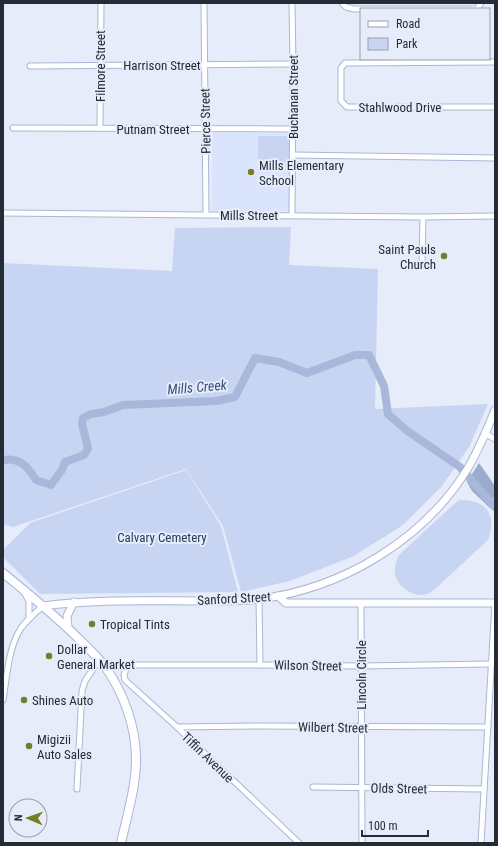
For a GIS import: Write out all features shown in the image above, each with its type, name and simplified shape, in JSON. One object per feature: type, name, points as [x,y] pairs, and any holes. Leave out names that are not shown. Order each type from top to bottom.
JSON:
[{"type":"main road","points":[[278,596],[313,587],[350,572],[378,556],[409,535],[422,524],[463,476],[486,434],[495,410]]},
{"type":"main road","points":[[3,573],[68,628],[99,660],[114,680],[124,704],[135,742],[135,774],[122,843]]},
{"type":"main road","name":"Sanford Street","points":[[42,606],[74,602],[259,599],[278,596],[286,603],[495,603]]},
{"type":"main road","points":[[68,628],[67,616],[74,602]]},
{"type":"street","name":"Filmore Street","points":[[100,3],[100,128]]},
{"type":"street","name":"Pierce Street","points":[[204,3],[206,214]]},
{"type":"street","name":"Buchanan Street","points":[[292,3],[294,155],[292,215]]},
{"type":"street","points":[[342,3],[346,7],[360,9]]},
{"type":"street","name":"Stahlwood Drive","points":[[495,62],[345,64],[342,68],[341,101],[347,107],[495,107]]},
{"type":"street","name":"Harrison Street","points":[[30,66],[293,64]]},
{"type":"street","name":"Putnam Street","points":[[13,128],[293,129]]},
{"type":"street","points":[[294,155],[495,158]]},
{"type":"street","name":"Mills Street","points":[[3,213],[423,217],[495,216]]},
{"type":"street","points":[[422,265],[423,217]]},
{"type":"street","points":[[486,434],[495,439]]},
{"type":"street","points":[[23,589],[29,601],[29,619]]},
{"type":"street","points":[[259,599],[260,665]]},
{"type":"street","points":[[481,843],[495,603]]},
{"type":"street","name":"Lincoln Circle","points":[[361,604],[360,666],[362,843]]},
{"type":"street","points":[[3,700],[11,654],[16,638],[21,628],[42,606]]},
{"type":"street","points":[[77,789],[82,691],[85,681],[99,660]]},
{"type":"street","name":"Wilson Street","points":[[126,669],[133,665],[360,666],[491,664]]},
{"type":"street","name":"Tiffin Avenue","points":[[126,669],[124,675],[125,680],[178,728],[299,843]]},
{"type":"street","name":"Wilbert Street","points":[[178,728],[254,726],[488,727]]},
{"type":"street","name":"Olds Street","points":[[314,787],[484,789]]},
{"type":"shaded area","name":"Mills Elementary School","points":[[212,133],[290,133],[290,211],[212,211]]},
{"type":"shaded area","points":[[479,463],[495,486],[491,509],[472,491],[467,482]]},
{"type":"green space","points":[[258,136],[289,136],[289,170],[267,170],[260,168],[258,165]]},
{"type":"green space","points":[[291,227],[289,265],[378,269],[375,409],[488,404],[469,447],[442,486],[403,525],[354,556],[290,581],[241,592],[223,526],[186,469],[13,527],[3,524],[3,263],[172,271],[175,228]]},
{"type":"green space","name":"Calvary Cemetery","points":[[186,470],[221,526],[238,592],[40,594],[3,557],[3,550],[30,523]]},
{"type":"green space","points":[[459,500],[476,502],[487,510],[491,523],[491,531],[488,540],[435,589],[422,595],[412,593],[403,587],[396,579],[395,569],[399,555]]},
{"type":"waterway","name":"Mills Creek","points":[[3,460],[9,459],[23,464],[27,467],[36,480],[51,485],[62,470],[65,462],[84,455],[88,448],[82,424],[83,418],[91,414],[104,412],[123,405],[216,401],[235,397],[255,358],[279,362],[307,373],[355,355],[369,355],[384,386],[388,414],[406,430],[460,467],[495,507]]},
{"type":"place","name":"Mills Elementary School","points":[[251,172]]},
{"type":"place","name":"Saint Pauls Church","points":[[444,256]]},
{"type":"place","name":"Tropical Tints","points":[[92,624]]},
{"type":"place","name":"Dollar General Market","points":[[49,656]]},
{"type":"place","name":"Shines Auto","points":[[24,700]]},
{"type":"place","name":"Migizii Auto Sales","points":[[29,746]]}]
